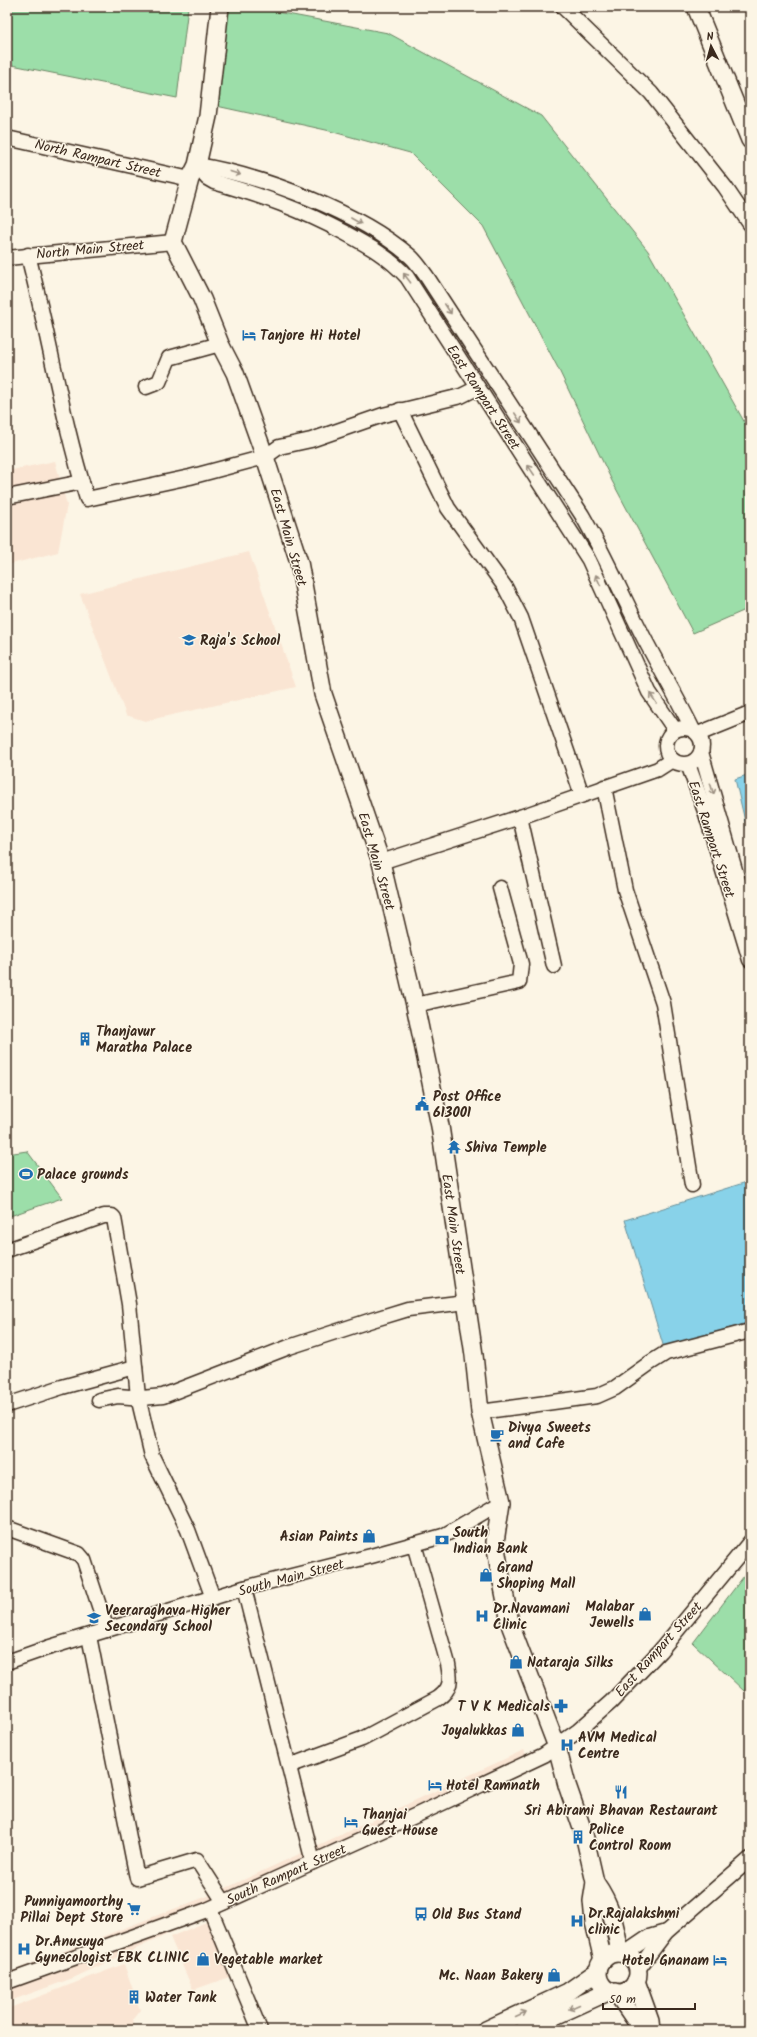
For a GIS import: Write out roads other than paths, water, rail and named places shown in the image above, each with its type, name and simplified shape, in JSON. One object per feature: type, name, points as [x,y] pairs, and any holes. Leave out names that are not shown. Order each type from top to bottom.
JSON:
[{"type":"main road","points":[[173,242],[208,116],[220,7]]},
{"type":"main road","points":[[696,7],[750,140]]},
{"type":"main road","name":"East Main Street","points":[[173,242],[202,299],[220,344],[235,373],[265,457],[299,562],[323,694],[381,862],[415,1005],[440,1126],[474,1355],[480,1412],[501,1502]]},
{"type":"main road","points":[[501,1502],[495,1542],[512,1627],[557,1747],[567,1786],[584,1834],[595,1882],[592,1901],[601,1965],[601,1983],[613,1992],[642,2030]]},
{"type":"main road","points":[[595,1882],[607,1899],[614,1919],[622,1954]]},
{"type":"main road","points":[[486,2030],[568,1992],[601,1965],[608,1956],[622,1954],[633,1960],[650,2020],[651,2030]]},
{"type":"main road","points":[[524,2030],[613,1992],[628,1990],[637,1975]]},
{"type":"street","points":[[563,7],[651,93],[725,187],[750,224]]},
{"type":"street","name":"North Rampart Street","points":[[7,138],[193,172],[225,170],[334,208],[389,240],[411,257],[427,277],[582,515],[596,540],[656,662],[695,732]]},
{"type":"street","name":"East Rampart Street","points":[[193,172],[214,182],[297,208],[376,249],[395,264],[407,277],[589,560],[649,692],[675,730]]},
{"type":"street","name":"North Main Street","points":[[7,258],[173,242]]},
{"type":"street","points":[[28,255],[87,499],[190,477],[265,457],[279,447],[311,440],[400,410],[461,396],[477,388]]},
{"type":"street","points":[[146,387],[159,382],[169,358],[220,344]]},
{"type":"street","points":[[400,410],[448,508],[512,600],[521,618],[582,795]]},
{"type":"street","points":[[7,497],[82,482]]},
{"type":"street","points":[[381,862],[520,817],[658,769],[672,760],[668,755],[666,744],[667,738],[675,730],[681,728],[695,732],[750,713]]},
{"type":"street","points":[[695,732],[701,740],[701,752],[750,922]]},
{"type":"street","name":"East Rampart Street","points":[[672,760],[682,764],[688,764],[694,761],[701,752]]},
{"type":"street","name":"East Rampart Street","points":[[688,764],[706,814],[750,960]]},
{"type":"street","points":[[604,787],[625,890],[663,1003],[692,1185]]},
{"type":"street","points":[[520,817],[554,966]]},
{"type":"street","points":[[415,1005],[519,982],[521,964],[500,888]]},
{"type":"street","points":[[7,1250],[104,1216],[112,1216],[115,1222],[129,1304],[138,1398],[152,1456],[188,1530],[213,1598]]},
{"type":"street","points":[[99,1400],[118,1396],[138,1398],[163,1396],[289,1347],[372,1320],[408,1309],[466,1302]]},
{"type":"street","points":[[480,1412],[597,1396],[615,1388],[666,1353],[750,1331]]},
{"type":"street","points":[[7,1405],[62,1387],[135,1367]]},
{"type":"street","name":"South Main Street","points":[[7,1662],[244,1588],[443,1536],[501,1502]]},
{"type":"street","points":[[7,1528],[79,1554],[84,1560],[107,1630]]},
{"type":"street","name":"East Rampart Street","points":[[557,1747],[611,1702],[660,1650],[750,1542]]},
{"type":"street","points":[[289,1766],[345,1746],[376,1732],[436,1699],[445,1693],[449,1686],[450,1676],[448,1664],[414,1544]]},
{"type":"street","points":[[244,1588],[313,1862]]},
{"type":"street","points":[[89,1636],[137,1878],[197,1860],[224,1902]]},
{"type":"street","name":"South Rampart Street","points":[[7,1982],[210,1908],[419,1814],[544,1755],[557,1747]]},
{"type":"street","points":[[637,1975],[666,1932],[750,1859]]},
{"type":"street","points":[[210,1908],[260,2030]]},
{"type":"street","points":[[622,1954],[649,1937],[666,1932]]},
{"type":"water","points":[[750,774],[750,842],[735,779]]},
{"type":"water","points":[[750,1181],[750,1322],[664,1348],[625,1220]]},
{"type":"place","name":"Tanjore Hi Hotel","points":[[249,335]]},
{"type":"place","name":"Raja's School","points":[[189,640]]},
{"type":"place","name":"Thanjavur Maratha Palace","points":[[85,1039]]},
{"type":"place","name":"Post Office 613001","points":[[422,1104]]},
{"type":"place","name":"Shiva Temple","points":[[454,1147]]},
{"type":"place","name":"Palace grounds","points":[[26,1174]]},
{"type":"place","name":"Divya Sweets and Cafe","points":[[497,1435]]},
{"type":"place","name":"Asian Paints","points":[[369,1536]]},
{"type":"place","name":"South Indian Bank","points":[[442,1540]]},
{"type":"place","name":"Grand Shoping Mall","points":[[486,1575]]},
{"type":"place","name":"Malabar Jewells","points":[[645,1614]]},
{"type":"place","name":"Dr.Navamani Clinic","points":[[482,1616]]},
{"type":"place","name":"Veeraraghava Higher Secondary School","points":[[94,1618]]},
{"type":"place","name":"Nataraja Silks","points":[[516,1662]]},
{"type":"place","name":"T V K Medicals","points":[[561,1706]]},
{"type":"place","name":"Joyalukkas","points":[[518,1730]]},
{"type":"place","name":"AVM Medical Centre","points":[[567,1745]]},
{"type":"place","name":"Hotel Ramnath","points":[[435,1785]]},
{"type":"place","name":"Sri Abirami Bhavan Restaurant","points":[[621,1792]]},
{"type":"place","name":"Thanjai Guest House","points":[[351,1822]]},
{"type":"place","name":"Police Control Room","points":[[578,1837]]},
{"type":"place","name":"Punniyamoorthy Pillai Dept Store","points":[[134,1909]]},
{"type":"place","name":"Old Bus Stand","points":[[421,1914]]},
{"type":"place","name":"Dr.Rajalakshmi clinic","points":[[577,1921]]},
{"type":"place","name":"Dr.Anusuya Gynecologist EBK CLINIC","points":[[24,1949]]},
{"type":"place","name":"Vegetable market","points":[[203,1959]]},
{"type":"place","name":"Hotel Gnanam","points":[[720,1960]]},
{"type":"place","name":"Mc. Naan Bakery","points":[[554,1975]]},
{"type":"place","name":"Water Tank","points":[[134,1997]]}]
